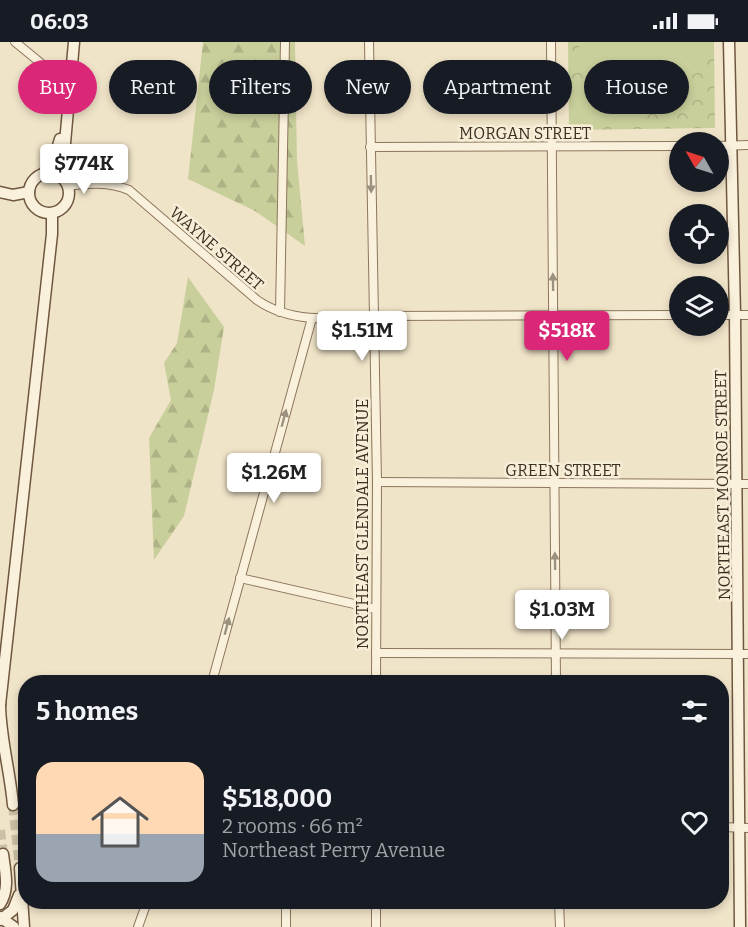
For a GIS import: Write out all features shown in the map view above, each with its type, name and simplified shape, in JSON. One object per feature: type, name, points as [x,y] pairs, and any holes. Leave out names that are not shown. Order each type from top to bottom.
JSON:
[{"type":"street","points":[[15,42],[37,60]]},
{"type":"street","points":[[72,60],[74,42]]},
{"type":"street","points":[[280,312],[285,42]]},
{"type":"street","name":"NORTHEAST GLENDALE AVENUE","points":[[369,42],[377,482],[376,675]]},
{"type":"street","points":[[550,42],[556,675]]},
{"type":"street","name":"NORTHEAST MONROE STREET","points":[[729,42],[735,315],[742,484],[744,828],[740,927]]},
{"type":"street","points":[[44,173],[56,174],[65,182],[70,192],[63,208],[52,213],[36,208],[29,198],[29,192],[33,180],[44,173],[55,156],[67,116]]},
{"type":"street","points":[[65,182],[67,116]]},
{"type":"street","points":[[731,145],[748,145]]},
{"type":"street","name":"MORGAN STREET","points":[[370,147],[669,146]]},
{"type":"street","name":"WAYNE STREET","points":[[65,182],[104,184],[124,188],[131,192],[251,296],[267,307],[280,312],[312,318],[669,315]]},
{"type":"street","points":[[0,192],[13,195],[29,192]]},
{"type":"street","points":[[13,804],[1,733],[0,704],[51,244],[52,213]]},
{"type":"street","points":[[729,315],[748,315]]},
{"type":"street","points":[[214,675],[312,318]]},
{"type":"street","name":"GREEN STREET","points":[[377,482],[742,484]]},
{"type":"street","points":[[240,578],[376,609]]},
{"type":"street","points":[[376,653],[743,654]]},
{"type":"street","points":[[729,827],[744,828]]},
{"type":"street","points":[[0,904],[6,887],[3,854]]},
{"type":"street","points":[[14,927],[1,919],[13,910],[18,899]]},
{"type":"street","points":[[23,909],[24,927]]},
{"type":"street","points":[[138,927],[144,909]]},
{"type":"street","points":[[286,909],[286,927]]},
{"type":"street","points":[[376,909],[376,927]]},
{"type":"street","points":[[559,909],[560,927]]},
{"type":"green space","points":[[203,42],[295,42],[295,60],[209,60],[209,114],[296,114],[297,161],[305,246],[255,211],[188,179],[195,114],[197,114]]},
{"type":"green space","points":[[568,42],[714,42],[715,128],[569,130],[569,114],[572,114],[572,60],[568,60]]},
{"type":"green space","points":[[579,42],[702,42],[703,68],[689,69],[689,60],[584,60],[584,74],[581,74]]},
{"type":"green space","points":[[572,99],[584,99],[584,114],[632,114],[632,125],[572,126]]},
{"type":"green space","points":[[188,277],[224,327],[214,390],[184,516],[154,560],[149,438],[171,400],[164,363],[177,343]]},
{"type":"tunnel","points":[[13,805],[18,850]]},
{"type":"tunnel","points":[[0,830],[3,854]]}]
